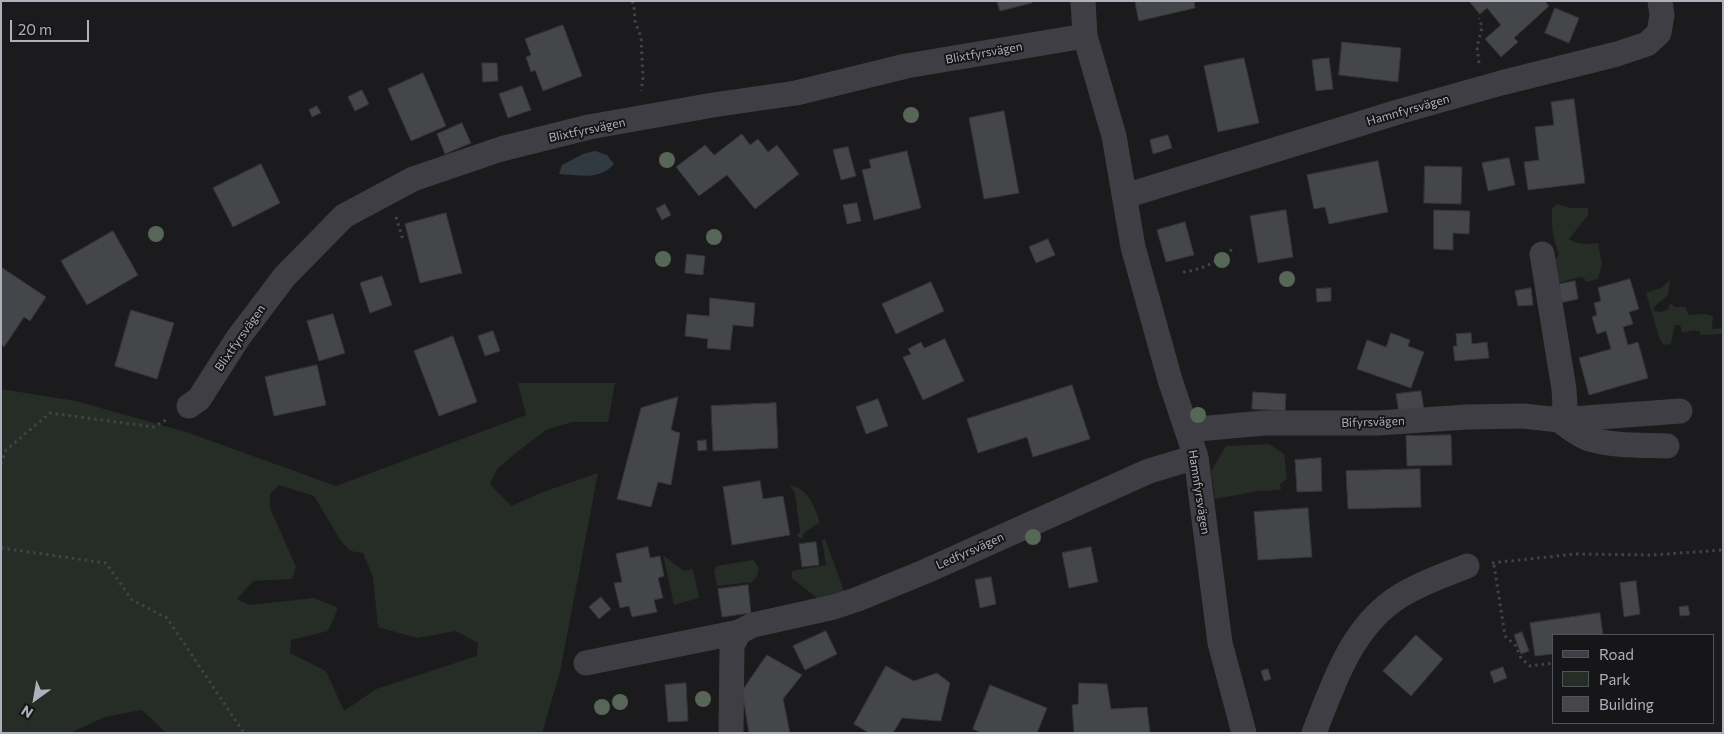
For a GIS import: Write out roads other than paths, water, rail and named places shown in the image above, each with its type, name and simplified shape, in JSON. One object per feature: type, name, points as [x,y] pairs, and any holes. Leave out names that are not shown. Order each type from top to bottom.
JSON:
[{"type":"street","name":"Hamnfyrsvägen","points":[[1083,1],[1085,36],[1114,136],[1134,247],[1170,380],[1196,457],[1220,643],[1244,733]]},
{"type":"street","name":"Hamnfyrsvägen","points":[[1125,196],[1398,112],[1617,54],[1647,44],[1659,33],[1662,15],[1660,1]]},
{"type":"street","name":"Blixtfyrsvägen","points":[[189,406],[199,399],[238,338],[285,276],[344,216],[413,179],[501,149],[589,127],[796,92],[906,66],[1085,36]]},
{"type":"street","points":[[1542,254],[1564,388],[1565,406],[1559,420],[1589,438],[1620,444],[1667,446]]},
{"type":"street","name":"Bifyrsvägen","points":[[1187,430],[1264,423],[1378,423],[1467,417],[1523,416],[1559,420],[1680,411]]},
{"type":"street","name":"Ledfyrsvägen","points":[[586,663],[739,632],[753,625],[834,607],[924,572],[1141,474],[1196,457]]},
{"type":"street","points":[[1314,733],[1348,654],[1365,627],[1382,610],[1407,593],[1433,579],[1467,566]]},
{"type":"street","points":[[731,733],[732,646],[739,632]]}]
